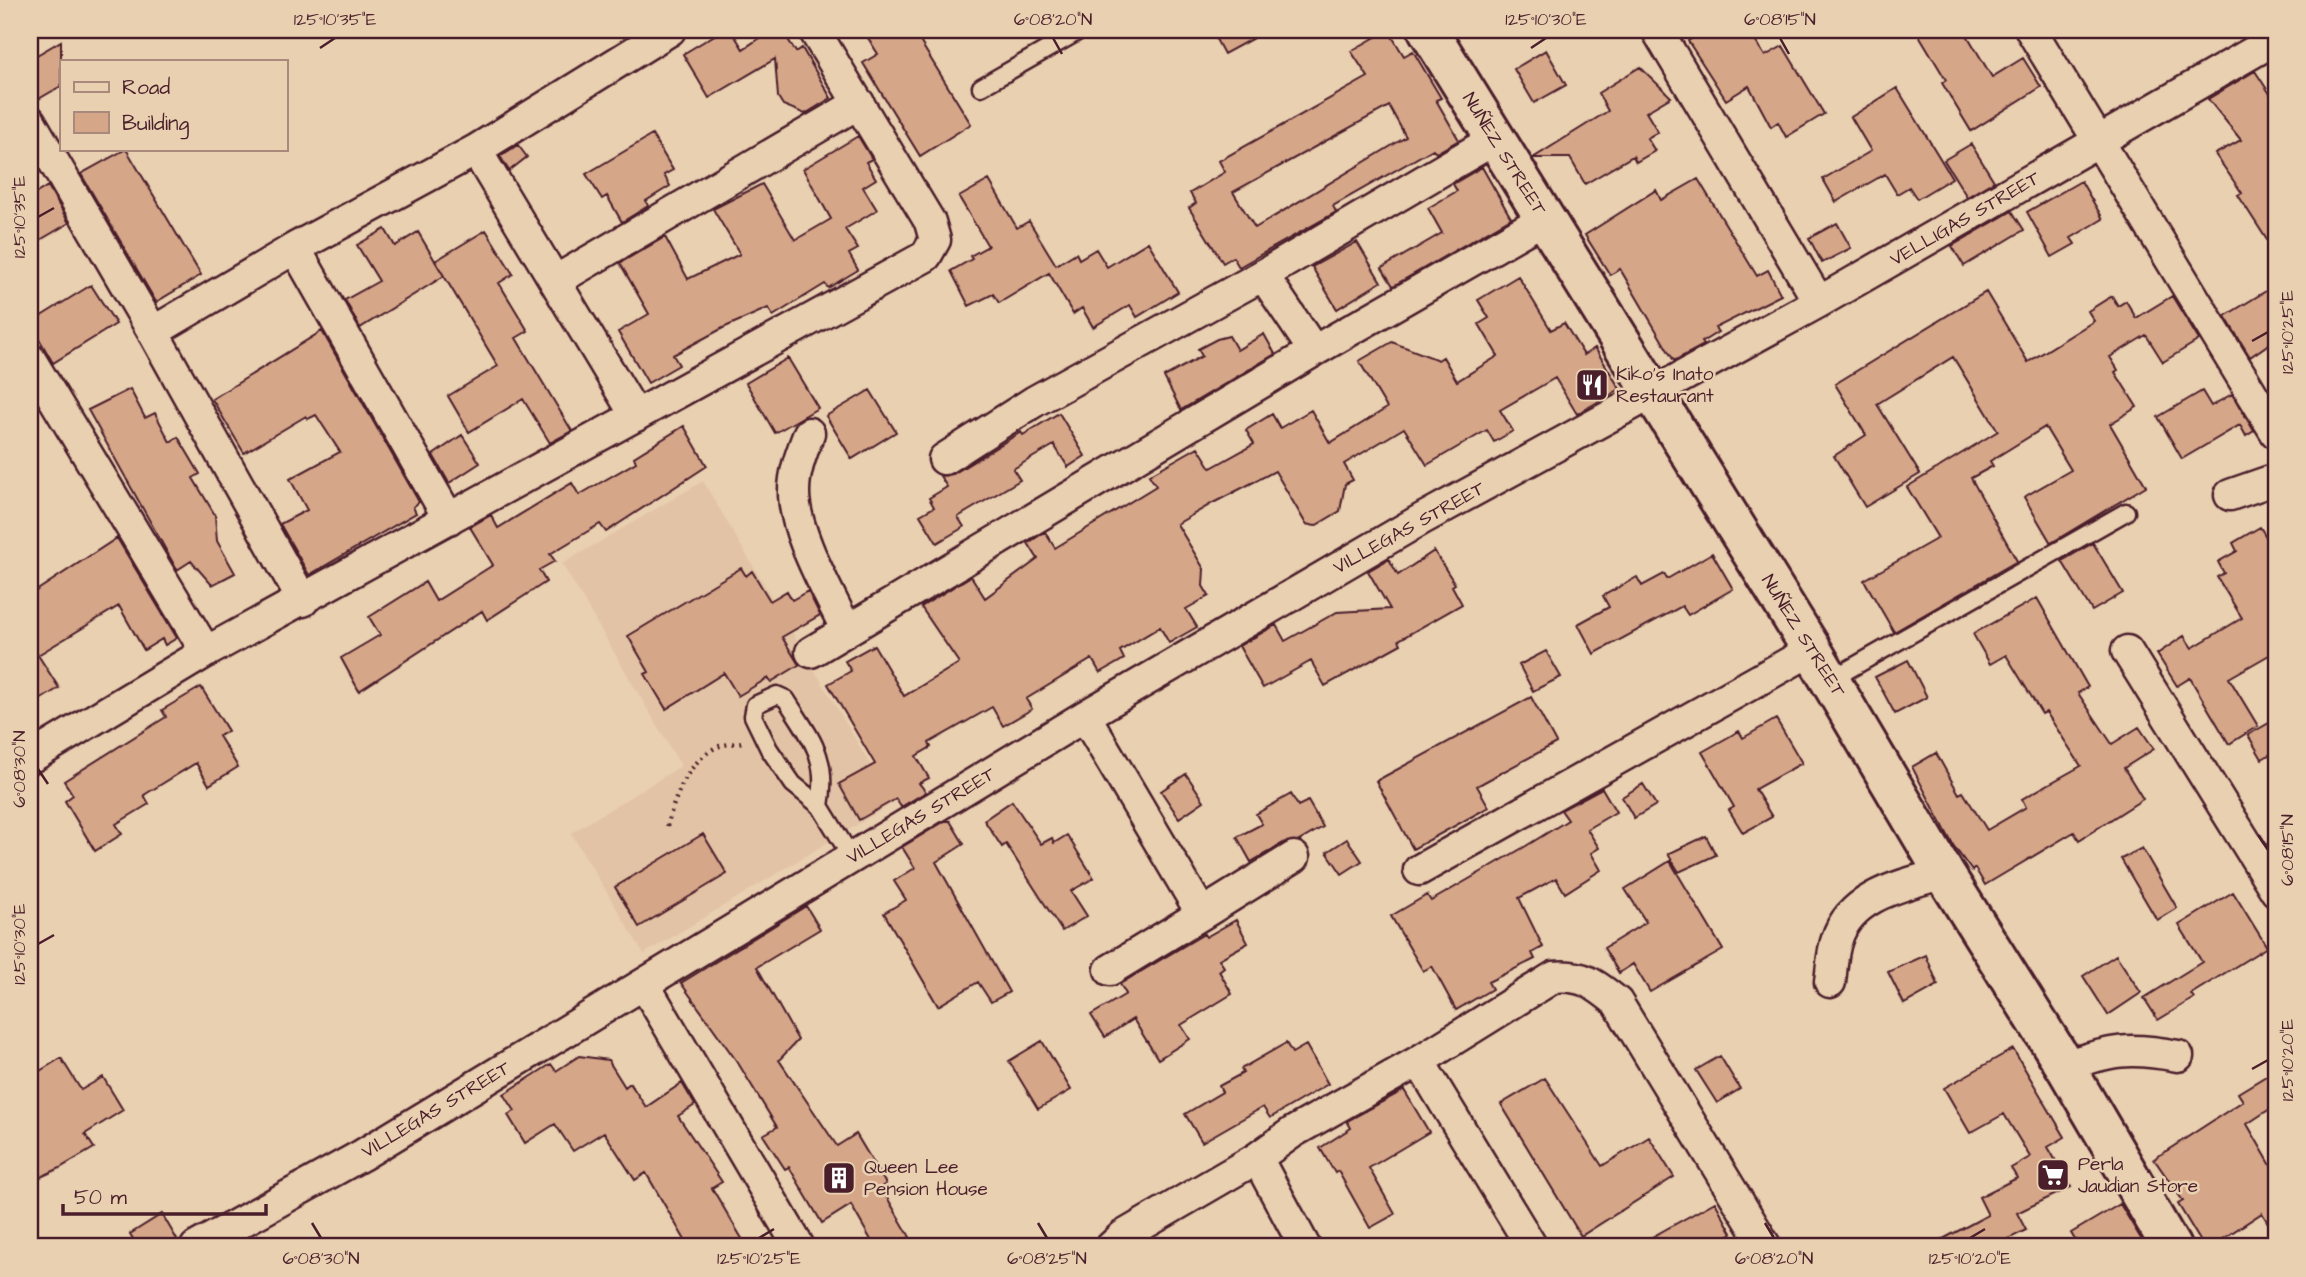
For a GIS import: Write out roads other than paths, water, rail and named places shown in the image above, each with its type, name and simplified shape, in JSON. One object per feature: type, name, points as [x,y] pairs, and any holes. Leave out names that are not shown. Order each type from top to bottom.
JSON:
[{"type":"street","points":[[153,332],[295,248],[476,150],[670,30]]},
{"type":"street","points":[[30,758],[206,652],[926,256],[932,248],[935,232],[814,30]]},
{"type":"street","name":"NUÑEZ STREET","points":[[1428,30],[1652,396],[1821,665],[1944,873],[2065,1066],[2171,1247]]},
{"type":"street","points":[[2031,30],[2101,141],[2276,433]]},
{"type":"street","points":[[1665,33],[1819,302]]},
{"type":"street","name":"VELLIGAS STREET","points":[[1652,396],[2268,44]]},
{"type":"street","points":[[557,280],[859,103]]},
{"type":"street","points":[[30,121],[153,332],[303,601]]},
{"type":"street","points":[[944,459],[1035,401],[1263,275],[1495,139]]},
{"type":"street","points":[[476,150],[557,280],[636,416]]},
{"type":"street","points":[[811,652],[1314,351],[1544,219]]},
{"type":"street","points":[[295,248],[449,519]]},
{"type":"street","points":[[1263,275],[1314,351]]},
{"type":"street","points":[[30,359],[206,652]]},
{"type":"street","name":"VILLEGAS STREET","points":[[196,1247],[362,1155],[1085,716],[1422,519],[1652,396]]},
{"type":"street","points":[[809,433],[796,471],[793,493],[812,556],[846,629]]},
{"type":"street","points":[[2230,495],[2276,479]]},
{"type":"street","points":[[2127,651],[2276,891]]},
{"type":"street","points":[[1419,870],[1821,665]]},
{"type":"street","points":[[1085,716],[1202,914]]},
{"type":"street","points":[[1110,970],[1294,857]]},
{"type":"street","points":[[1830,982],[1837,938],[1854,910],[1891,890],[1944,873]]},
{"type":"street","points":[[1111,1247],[1123,1236],[1293,1132],[1419,1061],[1554,977],[1574,975],[1585,978],[1617,1002],[1766,1247]]},
{"type":"street","points":[[644,984],[799,1247]]},
{"type":"street","points":[[2065,1066],[2101,1053],[2130,1049],[2178,1056]]},
{"type":"street","points":[[1419,1061],[1532,1247]]},
{"type":"street","points":[[1256,1157],[1305,1247]]},
{"type":"lane","points":[[981,87],[1082,30]]},
{"type":"lane","points":[[1821,665],[2126,512]]},
{"type":"lane","points":[[820,806],[825,780],[820,756],[782,696],[766,698],[755,705],[752,711],[769,749],[793,784],[820,806],[852,858]]},
{"type":"place","name":"Kiko's Inato Restaurant","points":[[1592,385]]},
{"type":"place","name":"Perla Jaudian Store","points":[[2053,1175]]},
{"type":"place","name":"Queen Lee Pension House","points":[[839,1178]]}]
